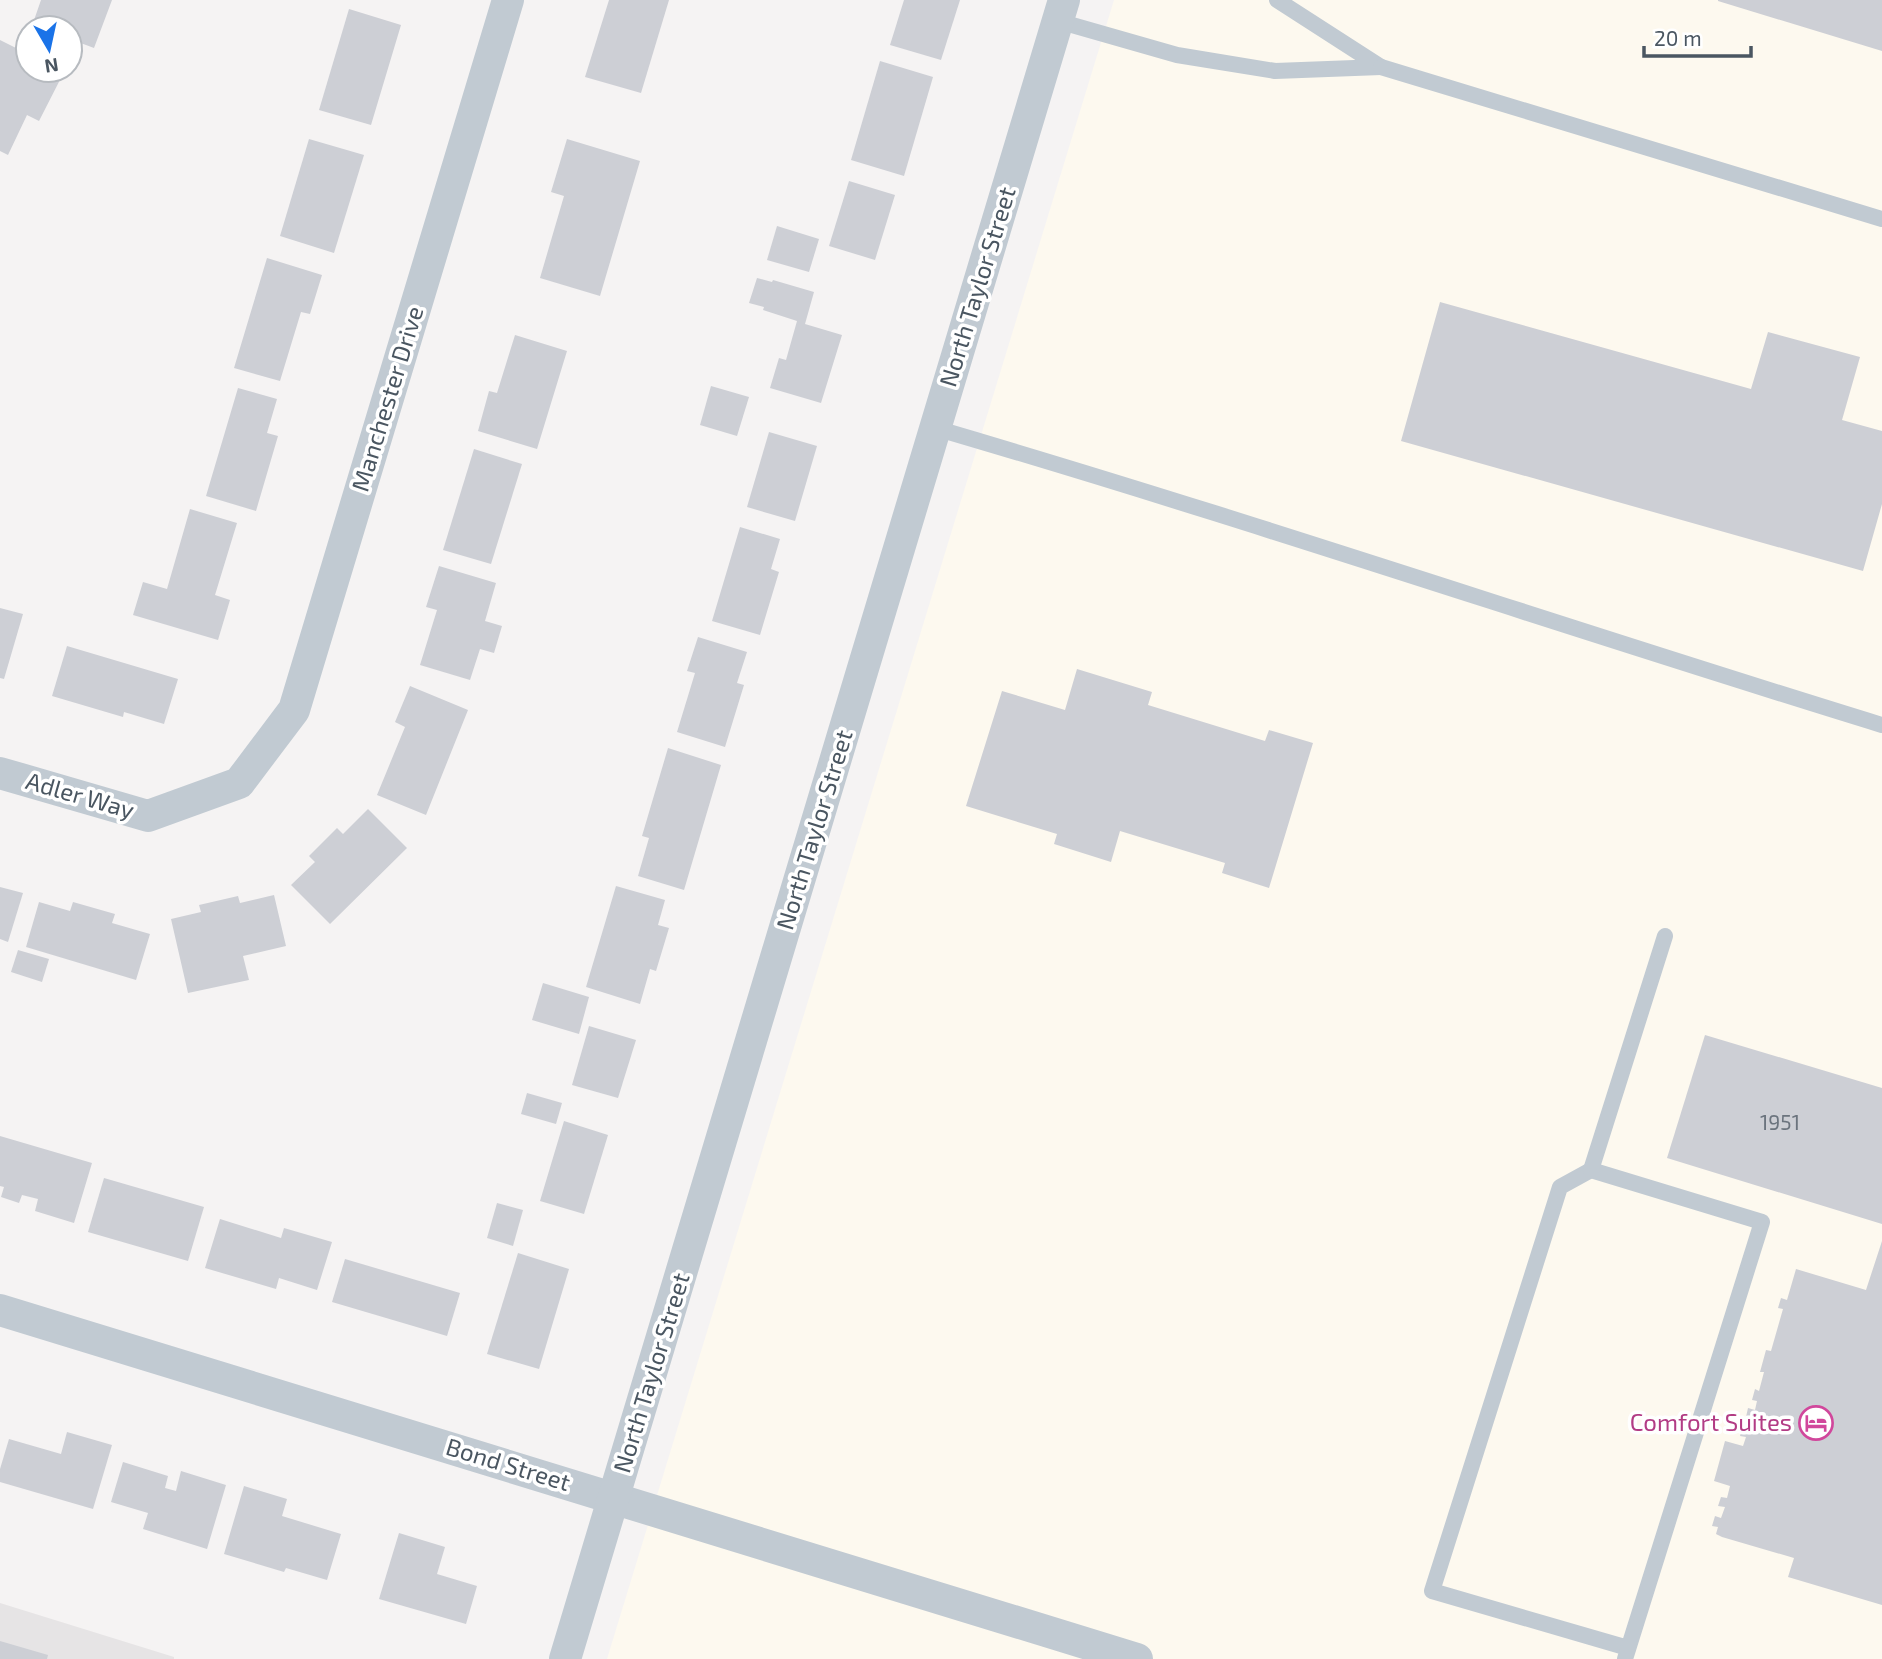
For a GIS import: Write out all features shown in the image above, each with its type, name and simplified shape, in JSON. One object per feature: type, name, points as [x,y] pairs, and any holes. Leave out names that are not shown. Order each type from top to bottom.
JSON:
[{"type":"street","name":"Manchester Drive","points":[[239,783],[294,710],[508,0]]},
{"type":"street","name":"North Taylor Street","points":[[565,1659],[1061,10]]},
{"type":"street","name":"Adler Way","points":[[0,773],[148,816],[239,783]]},
{"type":"street","name":"Bond Street","points":[[0,1310],[1136,1659]]},
{"type":"lane","points":[[1278,0],[1381,67],[1882,219]]},
{"type":"lane","points":[[1061,10],[1177,55],[1275,71],[1381,67]]},
{"type":"lane","points":[[935,428],[1094,475],[1882,725]]},
{"type":"lane","points":[[1591,1170],[1762,1222],[1627,1653],[1432,1591],[1560,1187],[1591,1170],[1665,936]]},
{"type":"shaded area","points":[[1114,0],[1882,0],[1882,1659],[607,1659]]},
{"type":"shaded area","points":[[0,1603],[174,1657],[174,1659],[0,1659]]},
{"type":"building","points":[[41,0],[112,0],[94,48],[84,44],[84,14],[36,14]]},
{"type":"building","points":[[609,0],[669,0],[641,93],[585,77]]},
{"type":"building","points":[[904,0],[960,0],[941,60],[890,45]]},
{"type":"building","points":[[1882,0],[1882,51],[1718,1]]},
{"type":"building","points":[[349,9],[401,25],[371,125],[319,110]]},
{"type":"building","points":[[0,40],[14,47],[14,84],[58,84],[39,121],[27,115],[8,155],[0,151]]},
{"type":"building","points":[[880,61],[933,77],[904,176],[851,160]]},
{"type":"building","points":[[309,139],[364,155],[334,253],[280,236]]},
{"type":"building","points":[[567,139],[640,161],[600,296],[540,278],[564,196],[551,192]]},
{"type":"building","points":[[849,181],[895,195],[875,260],[829,246]]},
{"type":"building","points":[[777,226],[819,239],[809,272],[767,260]]},
{"type":"building","points":[[267,258],[322,275],[310,314],[301,312],[280,381],[234,368]]},
{"type":"building","points":[[757,278],[814,292],[805,324],[842,335],[821,403],[770,388],[779,358],[786,360],[797,321],[749,303]]},
{"type":"building","points":[[1440,302],[1751,389],[1768,332],[1860,357],[1842,420],[1882,431],[1882,504],[1863,571],[1401,441]]},
{"type":"building","points":[[515,335],[567,351],[537,449],[478,431],[489,391],[497,393]]},
{"type":"building","points":[[711,386],[749,397],[737,436],[700,425]]},
{"type":"building","points":[[238,388],[277,399],[267,433],[278,436],[256,511],[206,496]]},
{"type":"building","points":[[769,432],[817,446],[795,521],[747,507]]},
{"type":"building","points":[[474,449],[522,464],[491,564],[443,550]]},
{"type":"building","points":[[190,509],[237,523],[215,595],[230,600],[218,640],[133,615],[143,582],[167,589]]},
{"type":"building","points":[[740,527],[780,539],[771,569],[779,572],[760,635],[712,621]]},
{"type":"building","points":[[439,566],[496,583],[485,621],[502,626],[494,653],[480,649],[470,680],[420,665],[437,610],[426,607]]},
{"type":"building","points":[[0,608],[23,614],[4,679],[0,678]]},
{"type":"building","points":[[698,637],[747,652],[737,683],[744,685],[725,747],[677,732],[695,673],[687,671]]},
{"type":"building","points":[[67,646],[178,679],[164,724],[124,712],[123,717],[52,696]]},
{"type":"building","points":[[1077,669],[1152,692],[1148,705],[1265,741],[1269,730],[1313,743],[1269,888],[1222,873],[1225,863],[1120,831],[1111,862],[1054,844],[1057,834],[966,806],[1002,691],[1065,710]]},
{"type":"building","points":[[410,686],[468,710],[426,815],[377,795],[405,727],[395,722]]},
{"type":"building","points":[[668,748],[721,765],[684,890],[638,876],[649,838],[642,836]]},
{"type":"building","points":[[368,809],[407,848],[330,924],[291,885],[315,862],[309,856],[337,828],[343,834]]},
{"type":"building","points":[[616,886],[665,900],[658,925],[669,928],[656,971],[650,969],[640,1004],[586,987]]},
{"type":"building","points":[[0,887],[23,893],[8,942],[0,939]]},
{"type":"building","points":[[274,895],[286,946],[243,956],[249,980],[188,993],[171,919],[201,912],[199,905],[238,896],[240,903]]},
{"type":"building","points":[[39,902],[70,911],[73,902],[115,914],[112,923],[150,934],[136,980],[26,947]]},
{"type":"building","points":[[18,950],[49,959],[42,982],[11,972]]},
{"type":"building","points":[[543,983],[589,997],[579,1034],[532,1020]]},
{"type":"building","points":[[589,1026],[636,1040],[618,1098],[572,1085]]},
{"type":"building","points":[[1705,1035],[1882,1088],[1882,1224],[1667,1158]]},
{"type":"building","points":[[527,1093],[562,1103],[556,1124],[521,1114]]},
{"type":"building","points":[[564,1121],[608,1135],[584,1214],[540,1201]]},
{"type":"building","points":[[0,1136],[92,1163],[74,1223],[35,1211],[38,1199],[22,1195],[19,1203],[1,1197],[4,1187],[0,1186]]},
{"type":"building","points":[[104,1178],[204,1207],[188,1261],[88,1232]]},
{"type":"building","points":[[497,1203],[523,1210],[513,1246],[487,1238]]},
{"type":"building","points":[[220,1219],[281,1238],[284,1228],[332,1242],[317,1290],[279,1278],[276,1289],[205,1268]]},
{"type":"building","name":"Comfort Suites","points":[[1882,1241],[1882,1605],[1788,1577],[1794,1558],[1722,1537],[1716,1534],[1718,1527],[1712,1526],[1715,1516],[1721,1518],[1725,1507],[1718,1506],[1721,1497],[1727,1498],[1730,1486],[1714,1481],[1725,1441],[1743,1446],[1746,1437],[1740,1436],[1743,1426],[1749,1428],[1752,1420],[1746,1417],[1748,1408],[1755,1410],[1757,1401],[1752,1400],[1755,1389],[1759,1391],[1764,1372],[1760,1372],[1766,1350],[1771,1351],[1783,1309],[1778,1308],[1781,1298],[1787,1300],[1796,1269],[1866,1290]]},
{"type":"building","points":[[518,1253],[569,1269],[539,1369],[487,1354]]},
{"type":"building","points":[[345,1259],[460,1293],[447,1336],[332,1302]]},
{"type":"building","points":[[67,1432],[112,1445],[93,1509],[0,1482],[0,1469],[9,1439],[61,1454]]},
{"type":"building","points":[[123,1462],[168,1476],[165,1488],[176,1491],[181,1471],[226,1485],[207,1549],[143,1529],[148,1513],[111,1502]]},
{"type":"building","points":[[244,1486],[287,1499],[282,1516],[341,1534],[327,1580],[286,1568],[284,1572],[224,1554]]},
{"type":"building","points":[[399,1533],[445,1547],[437,1574],[477,1586],[466,1624],[379,1599]]},
{"type":"building","points":[[0,1641],[48,1655],[47,1659],[0,1659]]},
{"type":"place","name":"Comfort Suites","points":[[1816,1423]]}]
